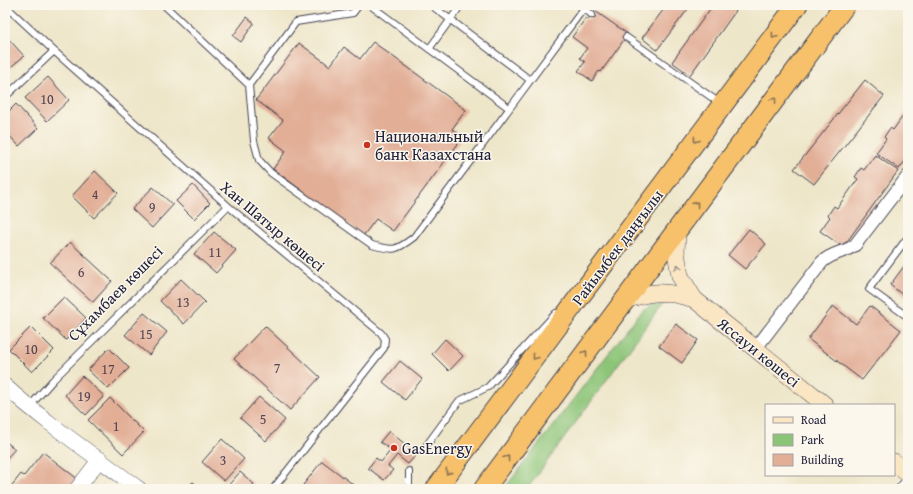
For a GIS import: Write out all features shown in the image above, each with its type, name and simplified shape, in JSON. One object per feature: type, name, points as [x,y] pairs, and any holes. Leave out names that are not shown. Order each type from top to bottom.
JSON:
[{"type":"highway","points":[[484,489],[845,5]]},
{"type":"highway","name":"Райымбек даңғылы","points":[[436,489],[722,105],[792,7]]},
{"type":"main road","points":[[677,231],[676,252],[680,276],[694,299]]},
{"type":"main road","points":[[625,300],[646,293],[660,292],[676,293],[694,299]]},
{"type":"main road","name":"Яссауи көшесі","points":[[694,299],[824,404]]},
{"type":"main road","points":[[895,463],[908,474]]},
{"type":"street","points":[[756,348],[822,262],[829,256],[855,245],[908,176]]},
{"type":"street","points":[[5,386],[29,408],[139,489]]},
{"type":"street","points":[[78,489],[100,459]]},
{"type":"street","points":[[902,489],[908,482]]},
{"type":"lane","name":"Хан Шатыр көшесі","points":[[6,5],[54,51],[228,206],[381,333],[384,339],[384,348],[273,489]]},
{"type":"lane","points":[[164,5],[249,85],[254,142],[259,160],[271,173],[372,245],[388,249],[400,248],[414,237],[584,6],[592,15]]},
{"type":"lane","points":[[249,85],[296,22],[353,13],[359,5]]},
{"type":"lane","points":[[370,5],[509,108]]},
{"type":"lane","points":[[432,5],[530,80]]},
{"type":"lane","points":[[429,49],[461,5]]},
{"type":"lane","points":[[626,37],[722,105]]},
{"type":"lane","points":[[5,97],[54,51]]},
{"type":"lane","name":"Сұхамбаев көшесі","points":[[29,408],[53,380],[228,206]]},
{"type":"lane","points":[[908,237],[869,289],[908,317]]},
{"type":"lane","points":[[573,295],[620,243]]},
{"type":"lane","points":[[423,450],[459,401],[488,387],[562,306]]},
{"type":"lane","points":[[409,471],[409,489]]},
{"type":"green space","points":[[659,301],[663,303],[527,489],[504,489],[642,310]]},
{"type":"building","points":[[667,5],[691,5],[657,50],[642,38]]},
{"type":"building","points":[[713,5],[740,5],[690,75],[672,62]]},
{"type":"building","points":[[595,11],[628,34],[601,72],[599,71],[592,81],[578,71],[585,62],[580,58],[587,48],[572,37],[586,18],[588,20]]},
{"type":"building","points":[[247,17],[254,23],[241,42],[233,36]]},
{"type":"building","points":[[5,35],[24,56],[5,72]]},
{"type":"building","name":"Национальный банк Казахстана","points":[[373,42],[466,110],[452,129],[463,137],[393,231],[376,219],[363,236],[273,169],[286,151],[269,138],[283,120],[256,100],[299,43],[330,66],[344,47],[360,59]]},
{"type":"building","points":[[48,77],[69,100],[47,121],[25,98]]},
{"type":"building","points":[[865,80],[884,96],[814,184],[794,169]]},
{"type":"building","points":[[16,104],[38,128],[19,146],[5,131],[5,115]]},
{"type":"building","points":[[908,109],[908,157],[899,169],[876,153],[886,139],[884,137],[890,128],[893,130]]},
{"type":"building","points":[[875,155],[898,171],[843,247],[820,231],[830,217],[828,215],[834,206],[837,208],[858,179],[855,177],[861,168],[864,170]]},
{"type":"building","points":[[95,171],[118,193],[94,218],[72,196]]},
{"type":"building","points":[[193,185],[210,203],[194,219],[176,201]]},
{"type":"building","points":[[153,187],[173,205],[152,228],[132,209]]},
{"type":"building","points":[[749,229],[766,244],[745,269],[728,255]]},
{"type":"building","points":[[214,232],[236,250],[216,273],[194,254]]},
{"type":"building","points":[[70,242],[112,281],[93,302],[50,263]]},
{"type":"building","points":[[908,261],[908,299],[890,285]]},
{"type":"building","points":[[181,279],[205,302],[184,324],[160,301]]},
{"type":"building","points":[[64,297],[86,318],[66,340],[43,318]]},
{"type":"building","points":[[833,306],[856,324],[870,306],[901,330],[862,380],[808,339]]},
{"type":"building","points":[[144,313],[167,332],[149,355],[125,335]]},
{"type":"building","points":[[676,324],[698,340],[682,363],[659,346]]},
{"type":"building","points":[[265,326],[320,377],[290,410],[234,359]]},
{"type":"building","points":[[31,327],[54,350],[32,372],[9,349]]},
{"type":"building","points":[[445,339],[463,356],[449,371],[432,354]]},
{"type":"building","points":[[109,348],[129,368],[108,389],[88,370]]},
{"type":"building","points":[[400,361],[422,379],[405,400],[383,382]]},
{"type":"building","points":[[82,376],[104,396],[86,415],[65,395]]},
{"type":"building","points":[[259,397],[285,420],[266,441],[240,418]]},
{"type":"building","points":[[110,398],[144,432],[123,454],[88,420]]},
{"type":"building","points":[[389,431],[417,454],[408,464],[397,455],[388,466],[393,470],[384,480],[368,468],[376,458],[381,462],[391,450],[380,442]]},
{"type":"building","points":[[222,439],[244,459],[224,481],[202,462]]},
{"type":"building","points":[[5,441],[15,449],[5,460]]},
{"type":"building","points":[[43,452],[79,480],[72,489],[9,489],[21,474],[24,476]]},
{"type":"building","points":[[322,461],[354,485],[350,489],[300,489]]},
{"type":"building","points":[[240,472],[254,484],[249,489],[225,489]]},
{"type":"building","points":[[193,482],[200,489],[187,489]]},
{"type":"place","name":"Национальный банк Казахстана","points":[[367,145]]},
{"type":"place","name":"GasEnergy","points":[[394,448]]}]
